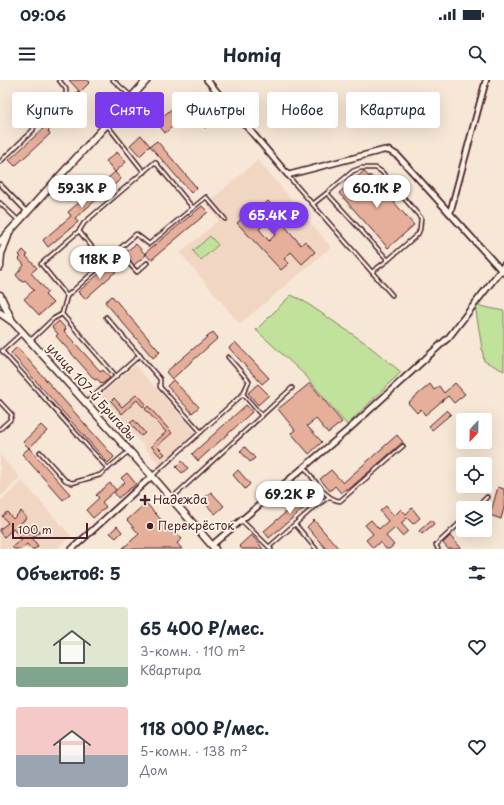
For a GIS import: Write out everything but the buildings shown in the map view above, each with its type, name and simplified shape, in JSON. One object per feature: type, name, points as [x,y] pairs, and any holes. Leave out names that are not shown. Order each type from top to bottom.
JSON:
[{"type":"main road","points":[[136,92],[147,80]]},
{"type":"main road","points":[[0,242],[103,128]]},
{"type":"main road","points":[[0,267],[2,254],[12,229]]},
{"type":"main road","points":[[0,295],[13,322]]},
{"type":"main road","points":[[0,313],[13,322]]},
{"type":"main road","name":"улица 107-й Бригады","points":[[13,322],[129,450],[214,547]]},
{"type":"street","points":[[207,80],[288,175],[384,150],[390,151],[398,156],[502,271]]},
{"type":"street","points":[[450,213],[486,80]]},
{"type":"street","points":[[214,547],[241,520],[349,430],[449,337],[502,271],[504,265]]},
{"type":"street","points":[[72,549],[152,476]]},
{"type":"lane","points":[[0,162],[33,130],[35,123],[66,94],[66,89],[59,80]]},
{"type":"lane","points":[[113,80],[126,92]]},
{"type":"lane","points":[[108,128],[144,172]]},
{"type":"lane","points":[[67,296],[41,264],[79,231],[84,223],[155,162],[193,208]]},
{"type":"lane","points":[[313,204],[353,171],[370,167],[382,172],[421,218],[420,229],[418,234],[372,272]]},
{"type":"lane","points":[[288,175],[392,295]]},
{"type":"lane","points":[[0,184],[27,212]]},
{"type":"lane","points":[[327,193],[388,260]]},
{"type":"lane","points":[[30,342],[53,319],[62,314],[67,296],[136,234],[149,244],[206,197],[225,220]]},
{"type":"lane","points":[[0,203],[19,221]]},
{"type":"lane","points":[[79,231],[104,262]]},
{"type":"lane","points":[[117,251],[137,272],[147,263]]},
{"type":"lane","points":[[62,314],[116,376]]},
{"type":"lane","points":[[106,317],[160,379],[160,387],[202,432]]},
{"type":"lane","points":[[22,333],[1,352],[108,469]]},
{"type":"lane","points":[[86,403],[140,355]]},
{"type":"lane","points":[[152,476],[243,394],[249,381],[228,357]]},
{"type":"lane","points":[[171,498],[292,388]]},
{"type":"lane","points":[[243,394],[262,416]]},
{"type":"lane","points":[[0,402],[12,415],[10,420],[0,429]]},
{"type":"lane","points":[[304,467],[329,497],[334,501],[340,501],[403,446]]},
{"type":"lane","points":[[40,452],[69,482],[96,477],[108,469],[129,450]]},
{"type":"lane","points":[[241,520],[270,548],[295,524],[329,497]]},
{"type":"lane","points":[[484,501],[487,498]]},
{"type":"lane","points":[[295,524],[316,549]]},
{"type":"lane","points":[[438,549],[436,544],[456,526]]},
{"type":"shaded area","points":[[258,160],[331,247],[240,324],[180,253],[219,220],[206,204]]},
{"type":"shaded area","points":[[135,365],[196,433],[160,465],[100,396]]},
{"type":"shaded area","points":[[0,455],[20,478],[0,497]]},
{"type":"shaded area","points":[[22,481],[71,536],[57,549],[0,549],[0,502]]},
{"type":"green space","points":[[210,236],[218,245],[201,260],[193,251]]},
{"type":"green space","points":[[291,295],[302,300],[364,342],[401,372],[347,425],[306,376],[256,330]]},
{"type":"green space","points":[[475,305],[504,311],[504,371],[484,361]]},
{"type":"place","name":"Надежда","points":[[145,500]]},
{"type":"place","name":"Перекрёсток","points":[[150,526]]}]
